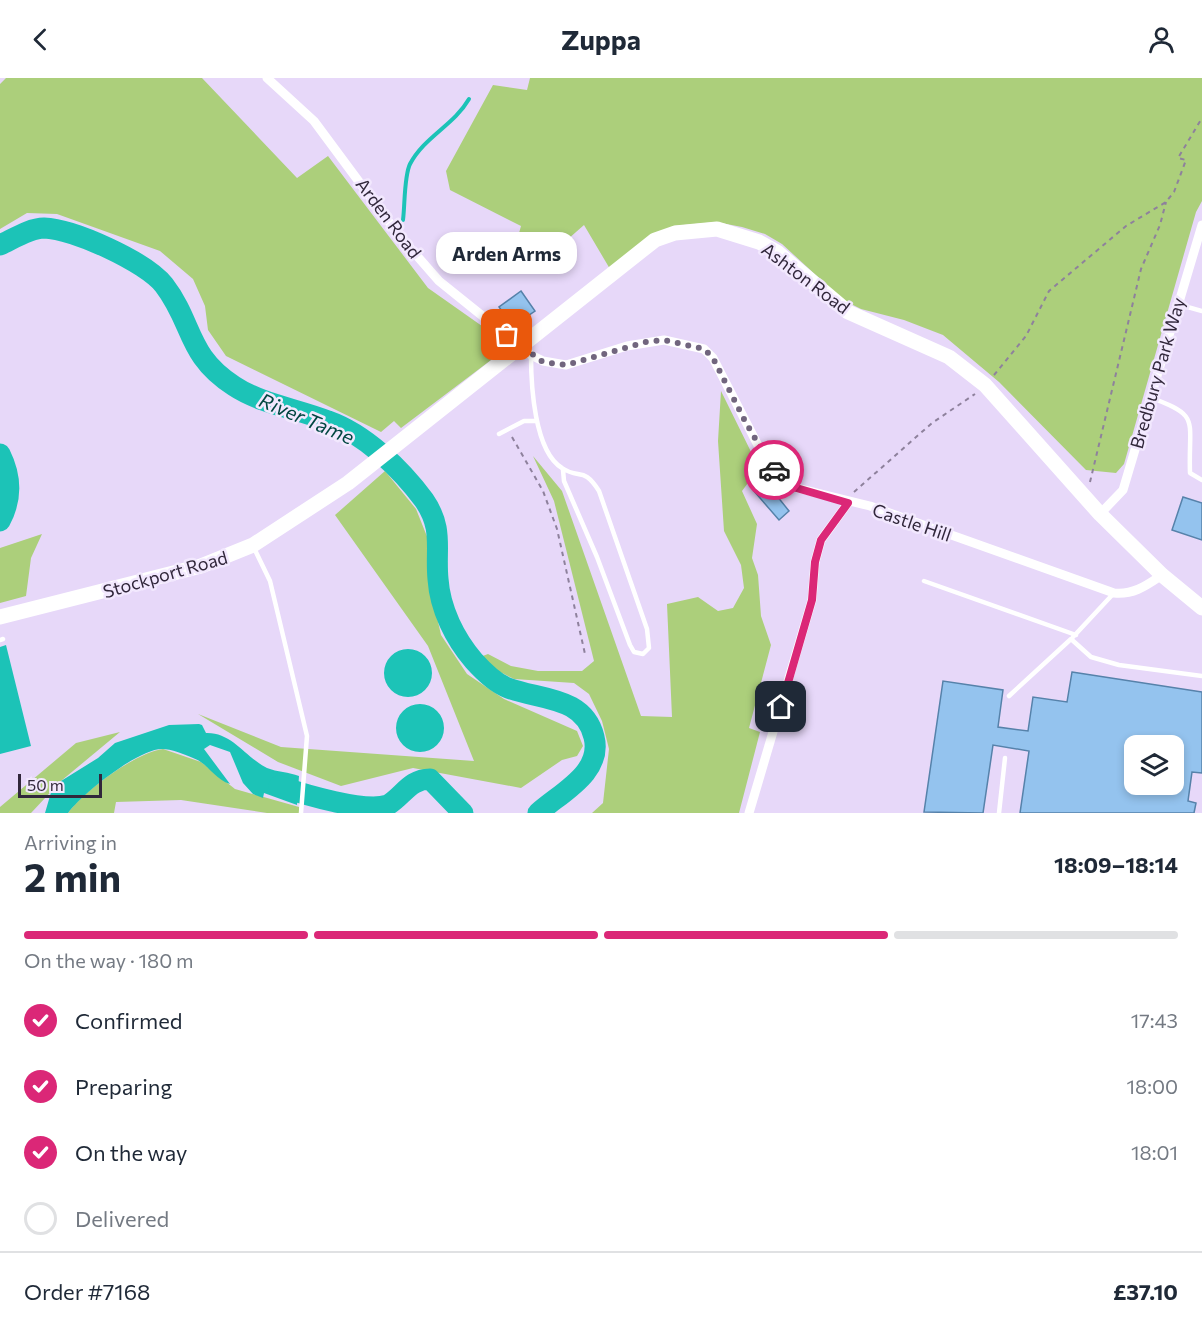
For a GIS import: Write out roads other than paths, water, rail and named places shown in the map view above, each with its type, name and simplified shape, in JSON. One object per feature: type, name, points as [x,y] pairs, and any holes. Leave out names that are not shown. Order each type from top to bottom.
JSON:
[{"type":"highway","name":"Ashton Road","points":[[348,483],[398,443],[527,350],[655,240],[675,232],[717,229],[739,234],[777,252],[848,312],[949,357],[985,385],[1100,514],[1162,575],[1202,608]]},
{"type":"highway","name":"Stockport Road","points":[[0,617],[201,566],[253,544],[348,483]]},
{"type":"street","name":"Arden Road","points":[[267,78],[314,121],[397,233],[439,281],[527,350]]},
{"type":"street","name":"Bredbury Park Way","points":[[1100,514],[1123,490],[1202,225]]},
{"type":"street","name":"Castle Hill","points":[[527,350],[543,362],[566,365],[646,342],[664,340],[704,349],[713,358],[764,457],[786,483],[801,490],[848,503],[870,506],[1114,593]]},
{"type":"street","points":[[749,813],[812,600],[815,562],[821,540],[848,503]]},
{"type":"street","points":[[1114,593],[1126,594],[1140,589],[1162,575]]},
{"type":"lane","points":[[1177,304],[1202,311]]},
{"type":"lane","points":[[527,350],[537,421],[546,448],[553,461],[563,470],[584,473],[592,480],[603,501],[614,541],[647,629],[649,648],[643,654],[634,652],[630,645],[597,557],[564,481],[563,470]]},
{"type":"lane","points":[[1149,397],[1185,406],[1194,414]]},
{"type":"lane","points":[[499,434],[524,421],[537,421]]},
{"type":"lane","points":[[1198,426],[1189,455],[1190,473],[1202,480]]},
{"type":"lane","points":[[253,544],[270,581],[304,726],[306,744],[302,813]]},
{"type":"lane","points":[[924,581],[1073,637],[1091,657],[1119,665],[1202,676]]},
{"type":"lane","points":[[1009,696],[1073,637],[1114,593]]},
{"type":"lane","points":[[999,813],[1005,758]]},
{"type":"waterway","points":[[403,220],[410,164],[423,146],[463,108],[469,99]]},
{"type":"waterway","name":"River Tame","points":[[0,245],[27,232],[44,228],[90,240],[126,257],[155,276],[164,285],[174,299],[199,351],[218,374],[234,386],[256,397],[316,417],[355,434],[404,476],[424,500],[434,520],[439,590],[445,612],[467,652],[481,669],[498,683],[571,707],[589,724],[594,737],[595,750],[586,772],[568,790],[538,813]]},
{"type":"waterway","name":"River Tame","points":[[0,454],[4,462],[9,488],[7,504],[0,521]]},
{"type":"waterway","name":"River Tame","points":[[279,786],[334,802],[378,807],[388,805],[417,782],[430,779],[463,813]]},
{"type":"place","name":"Arden Arms","points":[[507,335]]}]
